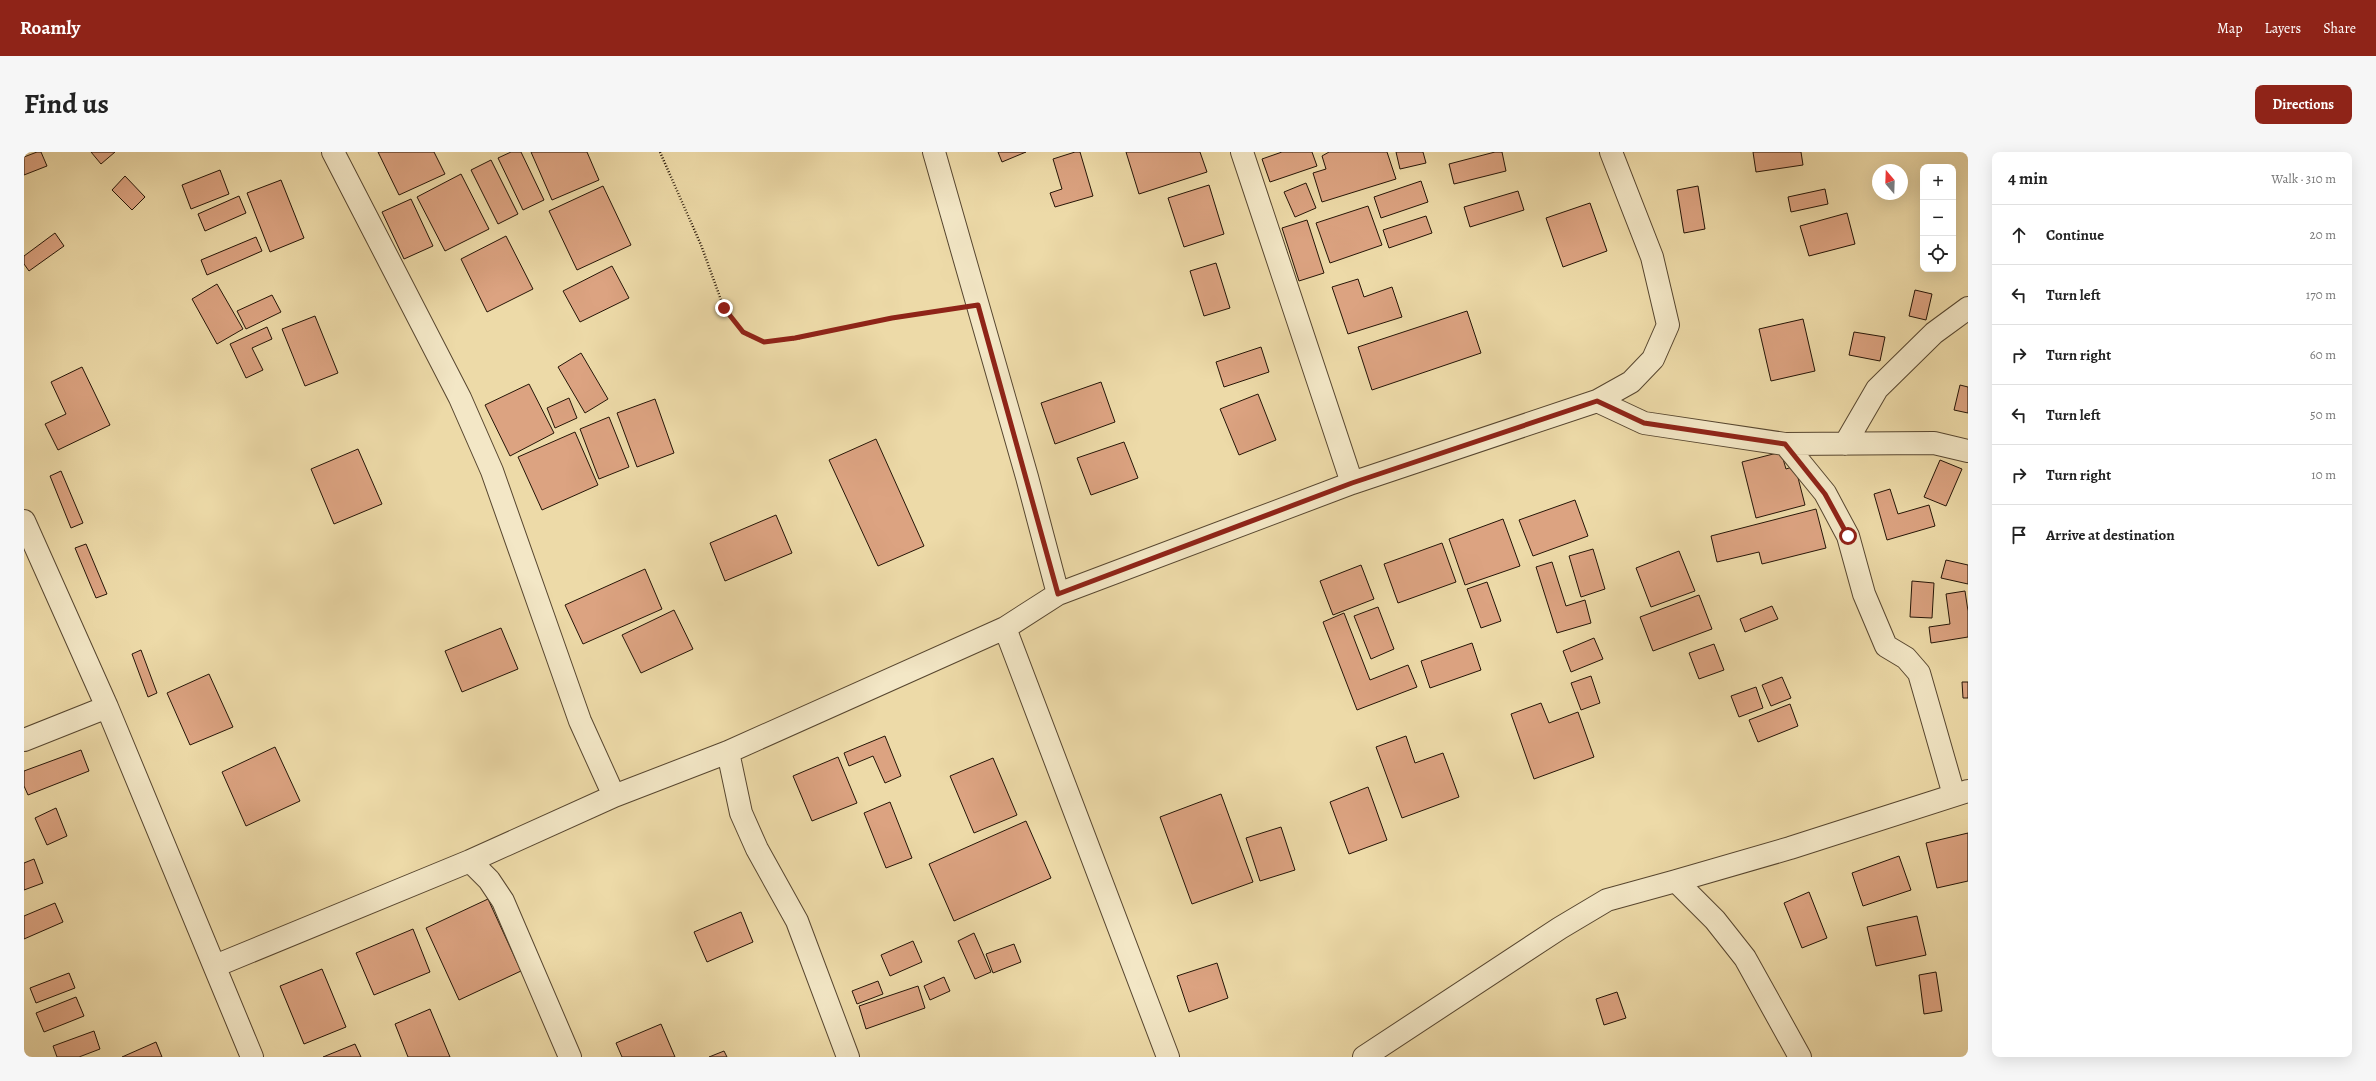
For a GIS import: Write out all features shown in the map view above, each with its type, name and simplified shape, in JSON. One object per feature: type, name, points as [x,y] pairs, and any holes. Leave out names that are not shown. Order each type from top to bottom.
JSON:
[{"type":"street","points":[[333,152],[460,398],[492,471],[580,721],[614,796]]},
{"type":"street","points":[[934,152],[1058,594]]},
{"type":"street","points":[[1242,152],[1352,483]]},
{"type":"street","points":[[215,966],[470,862],[614,796],[728,752],[1005,628],[1058,594],[1352,483],[1597,401],[1631,382],[1653,359],[1668,325],[1652,257],[1611,152]]},
{"type":"street","points":[[1844,444],[1877,389],[1934,333],[1968,308]]},
{"type":"street","points":[[1597,401],[1644,423],[1785,444],[1934,444],[1968,451]]},
{"type":"street","points":[[1364,1057],[1560,928],[1607,900],[1790,848],[1961,793],[1919,673],[1906,658],[1886,646],[1864,594],[1848,536],[1825,494],[1785,444]]},
{"type":"street","points":[[24,521],[107,707],[252,1057]]},
{"type":"street","points":[[1005,628],[1168,1057]]},
{"type":"street","points":[[24,740],[107,707]]},
{"type":"street","points":[[728,752],[740,813],[757,849],[797,921],[848,1057]]},
{"type":"street","points":[[470,862],[489,880],[502,901],[570,1057]]},
{"type":"street","points":[[1676,881],[1715,920],[1745,958],[1800,1057]]},
{"type":"path","points":[[660,152],[701,245],[724,308],[743,332],[764,342],[795,338],[892,318],[978,305]]},
{"type":"building","points":[[41,152],[47,166],[24,175],[24,157]]},
{"type":"building","points":[[91,152],[115,152],[101,164]]},
{"type":"building","points":[[378,152],[434,152],[445,174],[399,195]]},
{"type":"building","points":[[511,152],[521,152],[544,200],[523,210],[498,158]]},
{"type":"building","points":[[531,152],[587,152],[599,180],[552,200]]},
{"type":"building","points":[[998,152],[1026,152],[1002,162]]},
{"type":"building","points":[[1075,152],[1080,152],[1093,196],[1055,207],[1050,193],[1062,189],[1053,159]]},
{"type":"building","points":[[1126,152],[1200,152],[1207,172],[1139,194]]},
{"type":"building","points":[[1282,152],[1312,152],[1317,166],[1270,182],[1262,159]]},
{"type":"building","points":[[1329,152],[1387,152],[1396,179],[1322,202],[1313,173],[1326,169],[1322,156]]},
{"type":"building","points":[[1396,152],[1423,152],[1426,163],[1400,169]]},
{"type":"building","points":[[1495,152],[1502,152],[1506,171],[1454,184],[1449,164]]},
{"type":"building","points":[[1753,152],[1801,152],[1803,165],[1756,172]]},
{"type":"building","points":[[491,160],[518,214],[498,224],[471,170]]},
{"type":"building","points":[[220,170],[229,194],[191,209],[182,185]]},
{"type":"building","points":[[461,174],[489,229],[445,251],[417,197]]},
{"type":"building","points":[[125,176],[145,197],[132,210],[112,190]]},
{"type":"building","points":[[281,180],[304,238],[270,252],[247,193]]},
{"type":"building","points":[[1421,181],[1428,202],[1381,218],[1374,197]]},
{"type":"building","points":[[1306,183],[1316,208],[1295,217],[1284,192]]},
{"type":"building","points":[[1209,185],[1224,234],[1184,247],[1168,198]]},
{"type":"building","points":[[603,186],[631,245],[577,270],[549,211]]},
{"type":"building","points":[[1698,186],[1705,229],[1684,233],[1677,190]]},
{"type":"building","points":[[1825,189],[1828,204],[1791,212],[1788,197]]},
{"type":"building","points":[[1518,191],[1524,210],[1470,227],[1464,207]]},
{"type":"building","points":[[239,196],[246,213],[205,231],[198,214]]},
{"type":"building","points":[[411,199],[433,246],[404,259],[382,212]]},
{"type":"building","points":[[1590,203],[1607,251],[1563,267],[1546,218]]},
{"type":"building","points":[[1368,206],[1382,245],[1330,263],[1316,223]]},
{"type":"building","points":[[1847,213],[1855,244],[1809,256],[1800,226]]},
{"type":"building","points":[[1426,216],[1432,233],[1389,248],[1383,230]]},
{"type":"building","points":[[1307,220],[1324,273],[1299,281],[1282,228]]},
{"type":"building","points":[[55,233],[64,246],[29,271],[24,264],[24,256]]},
{"type":"building","points":[[506,236],[533,289],[487,312],[461,259]]},
{"type":"building","points":[[256,237],[262,251],[207,275],[201,260]]},
{"type":"building","points":[[1216,263],[1230,308],[1204,316],[1190,271]]},
{"type":"building","points":[[612,266],[629,298],[580,322],[563,291]]},
{"type":"building","points":[[1358,279],[1364,297],[1392,287],[1402,317],[1348,334],[1332,287]]},
{"type":"building","points":[[217,284],[243,329],[217,344],[192,299]]},
{"type":"building","points":[[1915,290],[1932,294],[1926,320],[1909,316]]},
{"type":"building","points":[[272,295],[281,312],[246,329],[237,311]]},
{"type":"building","points":[[1467,311],[1481,353],[1372,390],[1358,347]]},
{"type":"building","points":[[315,316],[338,373],[305,386],[282,329]]},
{"type":"building","points":[[1803,319],[1815,371],[1771,381],[1759,329]]},
{"type":"building","points":[[267,327],[272,339],[252,348],[263,370],[246,378],[230,344]]},
{"type":"building","points":[[1854,332],[1885,337],[1880,361],[1849,355]]},
{"type":"building","points":[[1261,347],[1269,372],[1224,387],[1216,362]]},
{"type":"building","points":[[581,353],[608,399],[585,413],[558,367]]},
{"type":"building","points":[[82,367],[110,425],[58,450],[45,424],[66,414],[51,382]]},
{"type":"building","points":[[1101,382],[1115,422],[1055,444],[1041,403]]},
{"type":"building","points":[[529,384],[554,433],[510,456],[485,405]]},
{"type":"building","points":[[1960,385],[1968,387],[1968,413],[1954,410]]},
{"type":"building","points":[[1258,394],[1276,440],[1239,455],[1220,409]]},
{"type":"building","points":[[569,398],[577,418],[555,428],[547,408]]},
{"type":"building","points":[[655,399],[674,453],[637,467],[617,413]]},
{"type":"building","points":[[609,417],[629,467],[599,479],[580,429]]},
{"type":"building","points":[[575,432],[598,485],[542,510],[518,457]]},
{"type":"building","points":[[876,439],[924,546],[878,566],[829,460]]},
{"type":"building","points":[[1124,442],[1138,478],[1091,495],[1077,458]]},
{"type":"building","points":[[358,449],[382,504],[334,524],[311,469]]},
{"type":"building","points":[[1781,452],[1786,469],[1795,466],[1805,505],[1756,518],[1742,462]]},
{"type":"building","points":[[1940,460],[1962,469],[1946,506],[1924,497]]},
{"type":"building","points":[[61,471],[83,523],[71,528],[50,476]]},
{"type":"building","points":[[1890,489],[1898,514],[1929,505],[1935,526],[1887,540],[1874,494]]},
{"type":"building","points":[[1575,500],[1588,536],[1533,556],[1519,520]]},
{"type":"building","points":[[1816,509],[1826,548],[1762,564],[1759,552],[1717,562],[1711,536]]},
{"type":"building","points":[[776,515],[792,553],[725,581],[710,543]]},
{"type":"building","points":[[1503,519],[1520,566],[1465,585],[1449,539]]},
{"type":"building","points":[[1442,543],[1456,582],[1398,603],[1384,564]]},
{"type":"building","points":[[86,544],[107,594],[96,598],[75,548]]},
{"type":"building","points":[[1593,549],[1605,589],[1581,597],[1569,556]]},
{"type":"building","points":[[1679,551],[1695,591],[1651,607],[1636,568]]},
{"type":"building","points":[[1946,560],[1968,565],[1968,584],[1941,578]]},
{"type":"building","points":[[1552,562],[1566,606],[1585,600],[1591,623],[1557,633],[1536,567]]},
{"type":"building","points":[[1361,565],[1374,599],[1333,615],[1320,581]]},
{"type":"building","points":[[645,569],[662,609],[583,644],[565,605]]},
{"type":"building","points":[[1912,581],[1934,583],[1932,618],[1910,617]]},
{"type":"building","points":[[1487,582],[1501,621],[1481,628],[1467,589]]},
{"type":"building","points":[[1965,591],[1968,611],[1968,637],[1931,643],[1929,627],[1950,624],[1946,594]]},
{"type":"building","points":[[1699,595],[1712,629],[1653,651],[1640,617]]},
{"type":"building","points":[[1772,606],[1778,619],[1745,632],[1740,619]]},
{"type":"building","points":[[1378,607],[1394,649],[1371,659],[1354,616]]},
{"type":"building","points":[[674,610],[693,649],[641,673],[622,635]]},
{"type":"building","points":[[1344,613],[1370,680],[1408,665],[1417,687],[1357,710],[1323,622]]},
{"type":"building","points":[[501,628],[518,669],[462,692],[445,651]]},
{"type":"building","points":[[1594,638],[1603,659],[1571,672],[1563,651]]},
{"type":"building","points":[[1472,643],[1481,670],[1430,688],[1421,661]]},
{"type":"building","points":[[1714,644],[1724,670],[1699,679],[1689,653]]},
{"type":"building","points":[[141,650],[157,693],[148,697],[132,654]]},
{"type":"building","points":[[209,674],[233,727],[190,745],[167,693]]},
{"type":"building","points":[[1591,676],[1600,703],[1581,710],[1571,683]]},
{"type":"building","points":[[1782,677],[1791,698],[1771,706],[1762,685]]},
{"type":"building","points":[[1962,682],[1968,682],[1968,698],[1963,698]]},
{"type":"building","points":[[1756,687],[1763,708],[1739,717],[1731,696]]},
{"type":"building","points":[[1541,703],[1549,723],[1578,712],[1594,757],[1534,779],[1511,714]]},
{"type":"building","points":[[1790,704],[1798,726],[1758,742],[1749,720]]},
{"type":"building","points":[[885,736],[901,776],[885,783],[873,756],[849,766],[844,753]]},
{"type":"building","points":[[1406,736],[1415,763],[1443,753],[1459,797],[1402,818],[1376,747]]},
{"type":"building","points":[[275,747],[300,801],[246,826],[222,772]]},
{"type":"building","points":[[81,750],[89,771],[28,795],[24,786],[24,771]]},
{"type":"building","points":[[838,757],[857,803],[812,821],[793,776]]},
{"type":"building","points":[[993,758],[1017,815],[974,833],[950,776]]},
{"type":"building","points":[[1368,787],[1387,840],[1349,854],[1330,802]]},
{"type":"building","points":[[1221,794],[1253,882],[1192,904],[1160,817]]},
{"type":"building","points":[[890,802],[912,858],[886,868],[864,813]]},
{"type":"building","points":[[56,808],[67,836],[47,845],[35,818]]},
{"type":"building","points":[[1026,821],[1051,878],[954,921],[929,864]]},
{"type":"building","points":[[1281,827],[1295,870],[1260,881],[1246,838]]},
{"type":"building","points":[[1968,833],[1968,881],[1937,888],[1926,843]]},
{"type":"building","points":[[1899,856],[1911,890],[1863,906],[1852,873]]},
{"type":"building","points":[[34,859],[43,883],[24,890],[24,863]]},
{"type":"building","points":[[1809,892],[1827,938],[1802,948],[1784,903]]},
{"type":"building","points":[[488,899],[521,971],[459,1000],[426,928]]},
{"type":"building","points":[[55,903],[63,922],[24,939],[24,916]]},
{"type":"building","points":[[741,912],[753,942],[707,962],[694,932]]},
{"type":"building","points":[[1917,916],[1926,955],[1876,966],[1867,927]]},
{"type":"building","points":[[413,929],[430,972],[374,995],[356,953]]},
{"type":"building","points":[[974,933],[991,972],[975,979],[958,941]]},
{"type":"building","points":[[913,941],[922,962],[890,976],[881,955]]},
{"type":"building","points":[[1014,944],[1021,962],[993,973],[986,954]]},
{"type":"building","points":[[1217,963],[1228,998],[1189,1012],[1177,976]]},
{"type":"building","points":[[322,969],[346,1027],[304,1044],[280,986]]},
{"type":"building","points":[[1936,972],[1942,1011],[1924,1014],[1919,975]]},
{"type":"building","points":[[69,973],[75,988],[36,1003],[30,988]]},
{"type":"building","points":[[944,977],[950,991],[930,1000],[924,986]]},
{"type":"building","points":[[878,981],[883,994],[857,1004],[852,991]]},
{"type":"building","points":[[918,986],[925,1008],[866,1029],[859,1006]]},
{"type":"building","points":[[1617,992],[1626,1018],[1604,1025],[1596,999]]},
{"type":"building","points":[[76,997],[84,1016],[44,1032],[36,1013]]},
{"type":"building","points":[[430,1009],[450,1057],[408,1057],[395,1024]]},
{"type":"building","points":[[661,1024],[675,1057],[622,1057],[616,1043]]},
{"type":"building","points":[[94,1031],[100,1049],[79,1057],[57,1057],[53,1046]]},
{"type":"building","points":[[156,1042],[162,1057],[122,1057]]},
{"type":"building","points":[[355,1044],[361,1057],[323,1057]]},
{"type":"building","points":[[724,1051],[727,1057],[709,1057]]},
{"type":"route","points":[[724,308],[743,332],[764,342],[795,338],[892,318],[978,305],[1027,477],[1058,594],[1352,483],[1597,401],[1644,423],[1785,444],[1825,494],[1848,536]]}]
